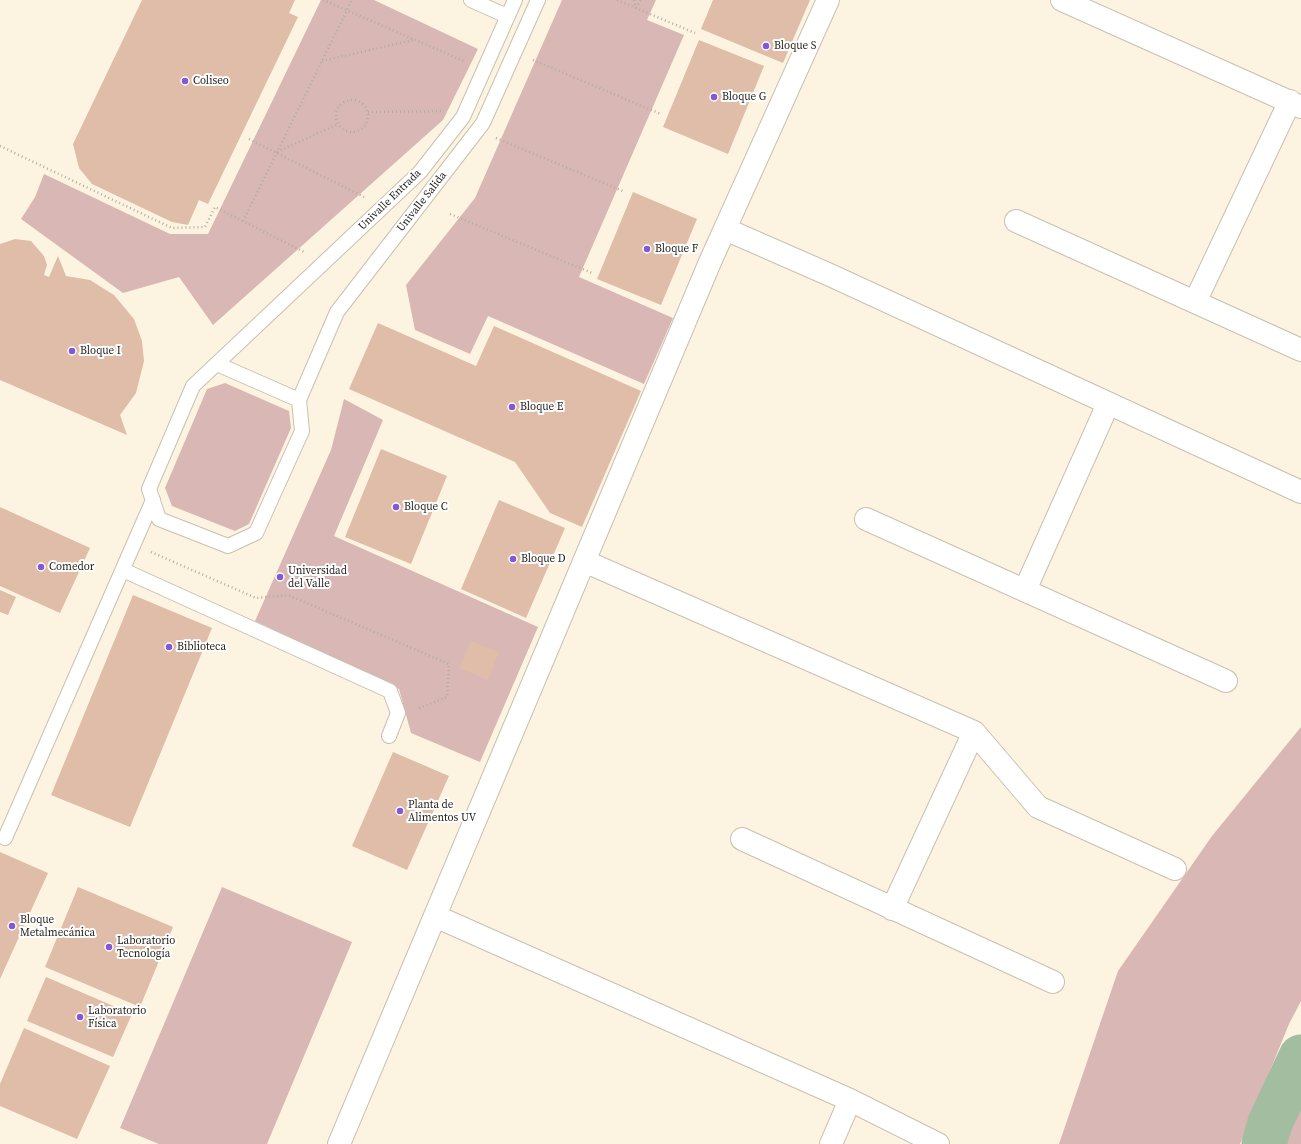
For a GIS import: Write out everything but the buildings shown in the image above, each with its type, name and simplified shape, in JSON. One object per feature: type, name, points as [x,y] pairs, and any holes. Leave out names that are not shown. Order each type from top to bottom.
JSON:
[{"type":"street","points":[[339,1144],[725,229],[828,0]]},
{"type":"street","points":[[1062,0],[1295,104],[1195,302]]},
{"type":"street","points":[[1016,221],[1301,350]]},
{"type":"street","points":[[725,229],[830,275],[1301,492]]},
{"type":"street","points":[[1025,590],[1108,404]]},
{"type":"street","points":[[866,518],[1226,681]]},
{"type":"street","points":[[584,561],[974,732],[1038,807],[1175,869]]},
{"type":"street","points":[[892,909],[974,732]]},
{"type":"street","points":[[742,839],[1053,982]]},
{"type":"street","points":[[435,916],[850,1100],[938,1144]]},
{"type":"street","points":[[831,1144],[850,1100]]},
{"type":"lane","points":[[471,0],[507,16]]},
{"type":"lane","name":"Univalle Entrada","points":[[153,500],[149,489],[193,386],[420,172],[463,117],[514,0]]},
{"type":"lane","name":"Univalle Salida","points":[[299,400],[337,312],[483,123],[538,0]]},
{"type":"lane","points":[[153,500],[160,518],[228,546],[256,533],[302,431],[299,400],[217,364]]},
{"type":"lane","points":[[4,838],[153,500]]},
{"type":"lane","points":[[123,570],[390,691],[398,713],[388,736]]},
{"type":"path","points":[[323,0],[483,70]]},
{"type":"path","points":[[243,221],[352,0]]},
{"type":"path","points":[[617,0],[695,33]]},
{"type":"path","points":[[634,0],[636,8]]},
{"type":"path","points":[[636,8],[640,0]]},
{"type":"path","points":[[322,61],[414,40]]},
{"type":"path","points":[[514,52],[661,114]]},
{"type":"path","points":[[356,100],[366,107],[368,112],[367,123],[360,131],[350,132],[341,128],[338,124],[336,119],[338,109],[346,101],[356,100]]},
{"type":"path","points":[[368,112],[466,111]]},
{"type":"path","points":[[276,153],[338,124]]},
{"type":"path","points":[[478,130],[625,192]]},
{"type":"path","points":[[249,139],[383,207]]},
{"type":"path","points":[[0,146],[172,228],[205,227],[215,207],[324,262]]},
{"type":"path","points":[[450,214],[592,273]]},
{"type":"path","points":[[134,544],[256,598],[288,595],[450,664],[447,697],[396,718]]},
{"type":"shaded area","points":[[321,0],[374,0],[478,49],[443,120],[213,325],[179,277],[123,293],[21,219],[35,197],[44,174],[170,234],[208,234]]},
{"type":"shaded area","points":[[562,0],[656,0],[647,20],[684,35],[579,277],[673,318],[644,384],[488,316],[470,354],[415,330],[406,285],[475,198]]},
{"type":"shaded area","points":[[225,383],[289,411],[291,428],[249,524],[235,531],[172,506],[165,488],[207,389]]},
{"type":"shaded area","points":[[344,399],[383,420],[334,536],[538,627],[480,762],[411,733],[399,689],[255,621],[331,450]]},
{"type":"shaded area","points":[[1301,727],[1301,1001],[1289,1024],[1240,1144],[1059,1144],[1118,971],[1212,836]]},
{"type":"shaded area","points":[[222,887],[352,942],[267,1144],[159,1144],[120,1128]]},
{"type":"shaded area","points":[[1301,1096],[1301,1144],[1282,1144],[1286,1129]]},
{"type":"waterway","points":[[1264,1144],[1270,1123],[1301,1057]]},
{"type":"place","name":"Bloque S","points":[[766,46]]},
{"type":"place","name":"Coliseo","points":[[185,81]]},
{"type":"place","name":"Bloque G","points":[[714,97]]},
{"type":"place","name":"Bloque F","points":[[647,249]]},
{"type":"place","name":"Bloque I","points":[[72,351]]},
{"type":"place","name":"Bloque E","points":[[512,407]]},
{"type":"place","name":"Bloque C","points":[[396,507]]},
{"type":"place","name":"Bloque D","points":[[513,559]]},
{"type":"place","name":"Comedor","points":[[41,567]]},
{"type":"place","name":"Universidad del Valle","points":[[280,577]]},
{"type":"place","name":"Biblioteca","points":[[169,647]]},
{"type":"place","name":"Planta de Alimentos UV","points":[[400,811]]},
{"type":"place","name":"Bloque Metalmecánica","points":[[12,926]]},
{"type":"place","name":"Laboratorio Tecnología","points":[[109,947]]},
{"type":"place","name":"Laboratorio Física","points":[[80,1017]]}]
